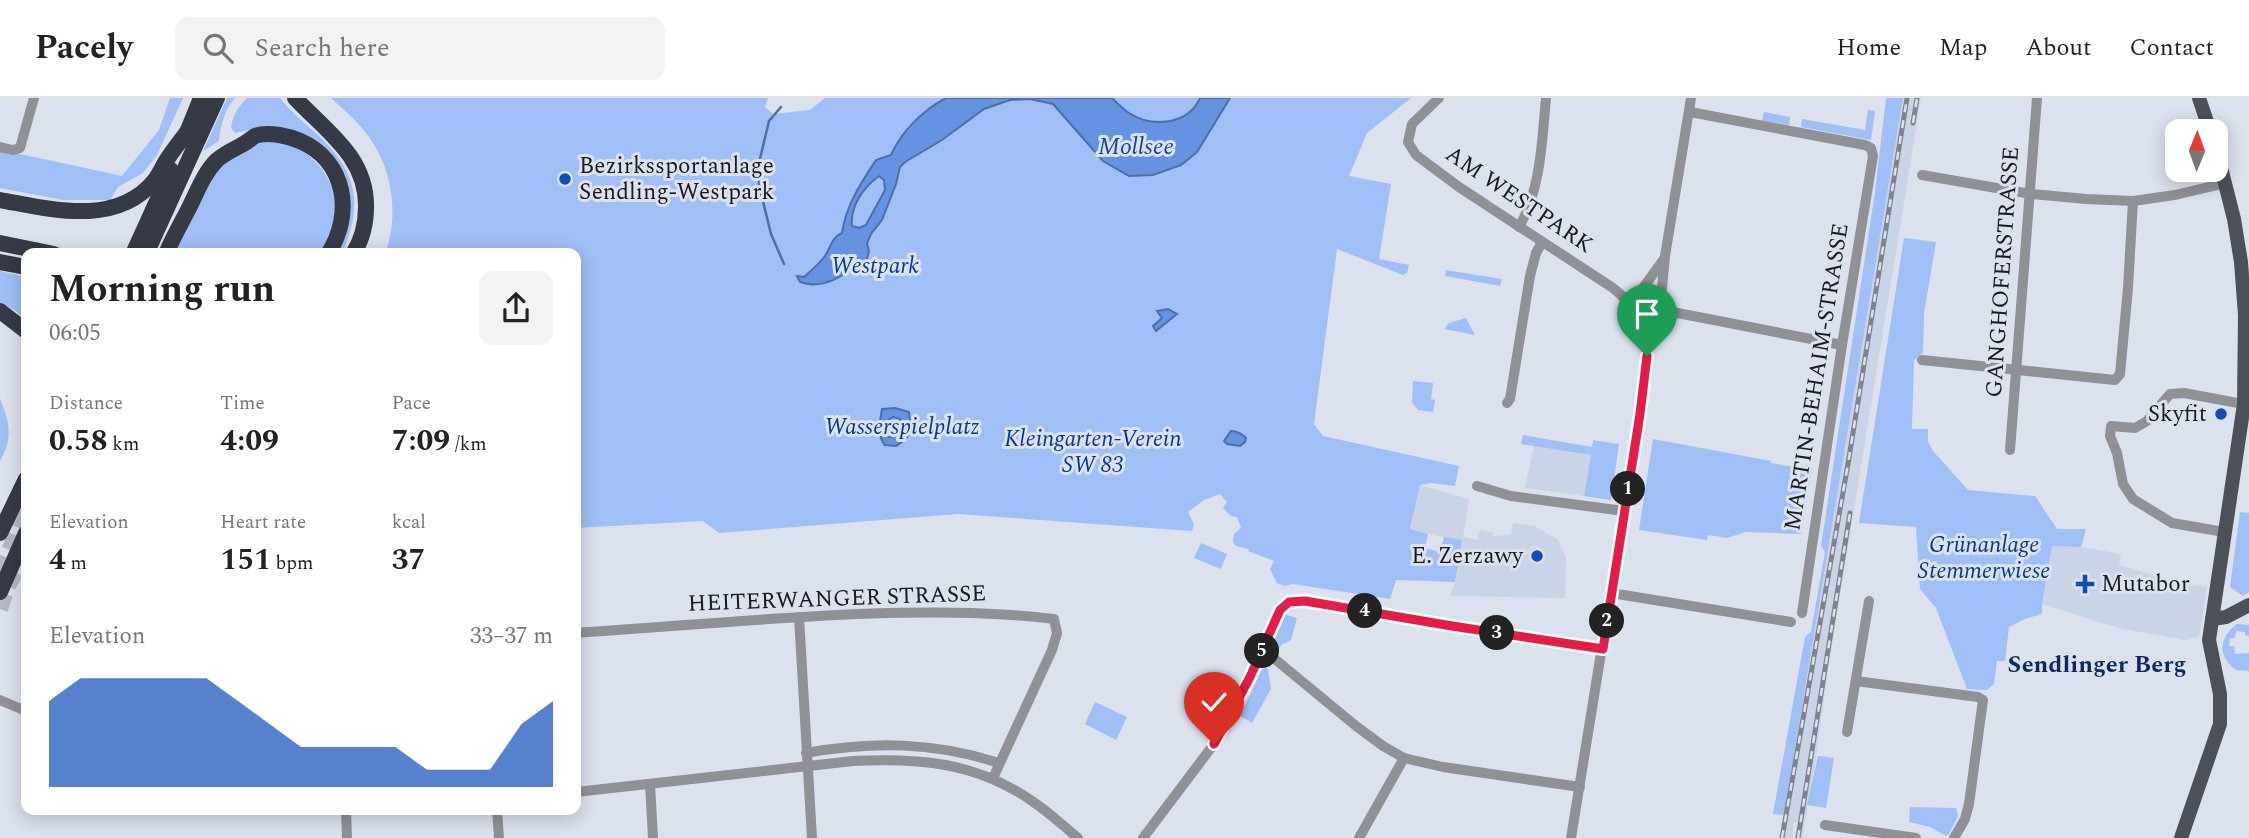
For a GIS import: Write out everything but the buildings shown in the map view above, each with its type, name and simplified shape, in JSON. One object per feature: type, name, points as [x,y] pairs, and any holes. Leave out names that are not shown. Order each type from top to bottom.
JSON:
[{"type":"highway","points":[[160,239],[188,131],[201,98]]},
{"type":"highway","points":[[160,239],[174,193],[217,98]]},
{"type":"highway","points":[[295,98],[336,137],[360,170],[364,183],[366,212],[356,248]]},
{"type":"highway","points":[[0,200],[82,212],[105,210],[127,203],[154,182],[188,131]]},
{"type":"highway","points":[[144,248],[160,239],[218,159],[257,135],[289,136],[314,148],[326,159],[338,177],[343,191],[342,219],[331,248]]},
{"type":"highway","points":[[160,239],[169,219],[174,193]]},
{"type":"highway","points":[[0,243],[25,248]]},
{"type":"highway","points":[[0,262],[21,266]]},
{"type":"highway","points":[[0,311],[21,326]]},
{"type":"highway","points":[[1,528],[21,489]]},
{"type":"highway","points":[[0,592],[21,544]]},
{"type":"main road","points":[[2199,98],[2206,119]]},
{"type":"main road","points":[[2181,838],[2220,723],[2220,694],[2209,640],[2246,405],[2245,315],[2241,262],[2225,183]]},
{"type":"main road","points":[[2212,619],[2226,617],[2249,604]]},
{"type":"street","points":[[0,146],[13,150],[20,148],[34,98]]},
{"type":"street","name":"AM WESTPARK","points":[[1439,98],[1412,124],[1408,142],[1416,155],[1628,300],[1639,313],[1644,330],[1647,356],[1643,394],[1571,838]]},
{"type":"street","points":[[1519,227],[1534,187],[1546,98]]},
{"type":"street","points":[[1644,330],[1661,299],[1665,256],[1691,98]]},
{"type":"street","name":"GANGHOFERSTRASSE","points":[[2010,450],[2037,98]]},
{"type":"street","name":"MARTIN-BEHAIM-STRASSE","points":[[1690,112],[1865,145],[1871,148],[1873,156],[1802,613]]},
{"type":"street","points":[[1922,175],[2031,194],[2133,201],[2175,195],[2225,183]]},
{"type":"street","points":[[1922,360],[2115,380],[2120,374],[2133,201]]},
{"type":"street","points":[[1507,403],[1510,399],[1530,276],[1542,242]]},
{"type":"street","points":[[1628,300],[1643,288],[1665,256]]},
{"type":"street","points":[[1639,313],[1657,309],[1842,345]]},
{"type":"street","points":[[2224,532],[2172,523],[2133,499],[2123,484],[2117,453],[2110,436],[2111,426],[2134,428],[2147,421],[2170,394],[2246,405]]},
{"type":"street","points":[[1477,486],[1511,496],[1625,511]]},
{"type":"street","points":[[1611,593],[1791,622]]},
{"type":"street","points":[[1143,838],[1214,744],[1280,610],[1289,602],[1305,601],[1603,649]]},
{"type":"street","points":[[1847,732],[1869,601]]},
{"type":"street","name":"HEITERWANGER STRASSE","points":[[581,633],[799,617],[940,611],[1054,619],[1057,633],[1052,650],[993,778]]},
{"type":"street","points":[[799,617],[812,838]]},
{"type":"street","points":[[1262,651],[1356,726],[1404,758],[1443,767],[1580,787]]},
{"type":"street","points":[[1856,681],[1983,699],[1969,804],[1954,838]]},
{"type":"street","points":[[0,700],[21,709]]},
{"type":"street","points":[[806,753],[892,744],[941,749],[999,763]]},
{"type":"street","points":[[1359,838],[1404,758]]},
{"type":"street","points":[[581,791],[853,761],[895,759],[962,767],[993,778],[1034,801],[1078,838]]},
{"type":"street","points":[[650,784],[653,838]]},
{"type":"street","points":[[346,815],[347,838]]},
{"type":"street","points":[[497,815],[499,838]]},
{"type":"street","points":[[1825,825],[1916,838]]},
{"type":"shaded area","points":[[1903,98],[1921,98],[1814,770],[1802,838],[1795,838],[1797,822],[1794,822],[1792,838],[1780,838]]},
{"type":"shaded area","points":[[1534,446],[1591,455],[1584,496],[1525,488]]},
{"type":"shaded area","points":[[1420,485],[1469,499],[1463,537],[1478,540],[1479,530],[1493,532],[1493,536],[1511,535],[1513,523],[1535,526],[1558,540],[1566,557],[1565,598],[1450,596],[1462,541],[1410,530]]},
{"type":"shaded area","points":[[2052,546],[2081,547],[2121,554],[2119,565],[2180,583],[2207,587],[2199,637],[2185,640],[2119,628],[2042,604]]},
{"type":"green space","points":[[170,98],[183,98],[157,155],[143,173],[118,187],[110,200],[63,200],[0,188],[0,148],[122,176],[159,130]]},
{"type":"green space","points":[[227,98],[235,98],[224,118],[219,141],[203,151]]},
{"type":"green space","points":[[247,98],[280,98],[335,153],[350,180],[353,193],[353,222],[344,248],[335,248],[336,163],[260,128],[235,133],[231,128],[239,108]]},
{"type":"green space","name":"Westpark","points":[[331,98],[768,98],[765,107],[773,114],[810,110],[825,98],[1411,98],[1367,133],[1349,176],[1391,184],[1379,259],[1409,265],[1407,273],[1403,275],[1337,249],[1314,424],[1323,436],[1459,466],[1455,486],[1431,483],[1420,485],[1410,529],[1428,534],[1425,548],[1440,552],[1444,537],[1462,540],[1455,582],[1396,580],[1390,599],[1293,584],[1284,586],[1277,583],[1270,569],[1274,561],[1236,546],[1233,542],[1234,534],[1241,528],[1237,517],[1231,516],[1223,508],[1227,502],[1220,494],[1204,500],[1188,512],[1194,524],[1192,531],[958,514],[719,533],[703,521],[581,528],[581,248],[387,248],[392,207],[387,175],[375,146],[354,119]]},
{"type":"green space","points":[[1886,98],[1903,98],[1784,815],[1773,814],[1805,637],[1811,632],[1825,552],[1821,546],[1875,192]]},
{"type":"green space","points":[[1868,110],[1875,111],[1871,140],[1801,127],[1802,119],[1865,130]]},
{"type":"green space","points":[[1764,112],[1790,117],[1789,125],[1762,121]]},
{"type":"green space","points":[[275,142],[301,150],[324,172],[334,198],[335,212],[322,248],[177,248],[195,207],[215,173],[226,159],[252,143]]},
{"type":"green space","name":"Grünanlage Stemmerwiese","points":[[1904,238],[1936,242],[1924,313],[1923,353],[1914,360],[1912,429],[1928,429],[1928,442],[1933,451],[1968,490],[2035,496],[2057,529],[2086,529],[2081,547],[2052,546],[2042,614],[2009,627],[2005,661],[1997,661],[1994,684],[1987,690],[1967,689],[1936,608],[1920,589],[1916,527],[1859,523]]},
{"type":"green space","points":[[1446,270],[1502,279],[1500,286],[1445,276]]},
{"type":"green space","points":[[0,271],[21,276],[21,316],[0,303]]},
{"type":"green space","points":[[1466,318],[1475,335],[1444,329],[1449,323]]},
{"type":"green space","points":[[1413,381],[1433,383],[1433,412],[1418,410],[1412,403]]},
{"type":"green space","points":[[0,399],[9,430],[7,445],[0,461]]},
{"type":"green space","points":[[1523,435],[1592,447],[1593,440],[1619,444],[1611,500],[1584,496],[1591,455],[1521,444]]},
{"type":"green space","points":[[1653,439],[1812,470],[1801,534],[1746,532],[1727,538],[1708,535],[1707,540],[1639,530]]},
{"type":"green space","points":[[2240,512],[2249,513],[2249,592],[2243,596],[2230,587]]},
{"type":"green space","points":[[1201,543],[1227,554],[1221,569],[1194,558]]},
{"type":"green space","points":[[1284,614],[1297,618],[1291,640],[1279,649],[1272,646]]},
{"type":"green space","points":[[2237,624],[2249,625],[2249,636],[2245,635],[2245,632],[2236,631],[2235,638],[2230,638],[2229,646],[2234,646],[2235,654],[2249,653],[2249,671],[2236,670],[2223,653],[2224,641]]},
{"type":"green space","points":[[1268,669],[1271,689],[1252,723],[1240,716],[1261,671]]},
{"type":"green space","points":[[1095,702],[1127,717],[1116,740],[1085,724]]},
{"type":"green space","points":[[1818,756],[1834,758],[1826,808],[1807,805]]},
{"type":"green space","points":[[1910,807],[1956,808],[1958,816],[1946,836],[1930,827],[1909,822]]},
{"type":"water","name":"Mollsee","points":[[946,98],[1112,98],[1138,118],[1158,122],[1178,119],[1187,114],[1200,98],[1230,98],[1197,152],[1181,165],[1153,175],[1129,176],[1103,161],[1053,104],[1030,99],[1010,100],[984,109],[900,167],[882,220],[867,243],[867,259],[835,279],[818,284],[800,282],[797,276],[804,277],[815,267],[825,256],[833,240],[842,233],[851,204],[876,160],[891,155],[907,130]],"holes":[[[879,176],[884,180],[885,190],[866,225],[859,228],[852,226],[853,211],[863,192]]]},
{"type":"water","points":[[1168,309],[1177,314],[1156,331],[1153,326],[1162,318],[1157,311]]},
{"type":"water","points":[[895,408],[909,412],[911,430],[906,439],[896,446],[885,445],[880,437],[882,409]],"holes":[[[893,417],[900,419],[897,434],[891,437],[884,434],[889,420]]]},
{"type":"water","points":[[1231,431],[1246,438],[1245,442],[1240,446],[1227,444],[1224,441]]},
{"type":"waterway","points":[[781,107],[769,121],[759,163],[759,185],[771,234],[784,264]]},
{"type":"tunnel","points":[[0,572],[21,522]]},
{"type":"tunnel","points":[[0,609],[8,586],[21,562]]},
{"type":"railway","points":[[1782,838],[1848,464],[1907,98]]},
{"type":"railway","points":[[1913,123],[1917,98]]},
{"type":"railway","points":[[1798,838],[1850,513]]},
{"type":"place","name":"Bezirkssportanlage Sendling-Westpark","points":[[565,179]]},
{"type":"place","name":"Skyfit","points":[[2221,414]]},
{"type":"place","name":"E. Zerzawy","points":[[1537,556]]},
{"type":"place","name":"Mutabor","points":[[2085,584]]},
{"type":"district","name":"Sendlinger Berg","points":[[2097,665]]},
{"type":"route","points":[[1214,744],[1250,677],[1280,610],[1285,604],[1296,600],[1603,649],[1647,356]]},
{"type":"park label","name":"Wasserspielplatz","points":[[902,427]]},
{"type":"park label","name":"Kleingarten-Verein SW 83","points":[[1093,452]]}]
